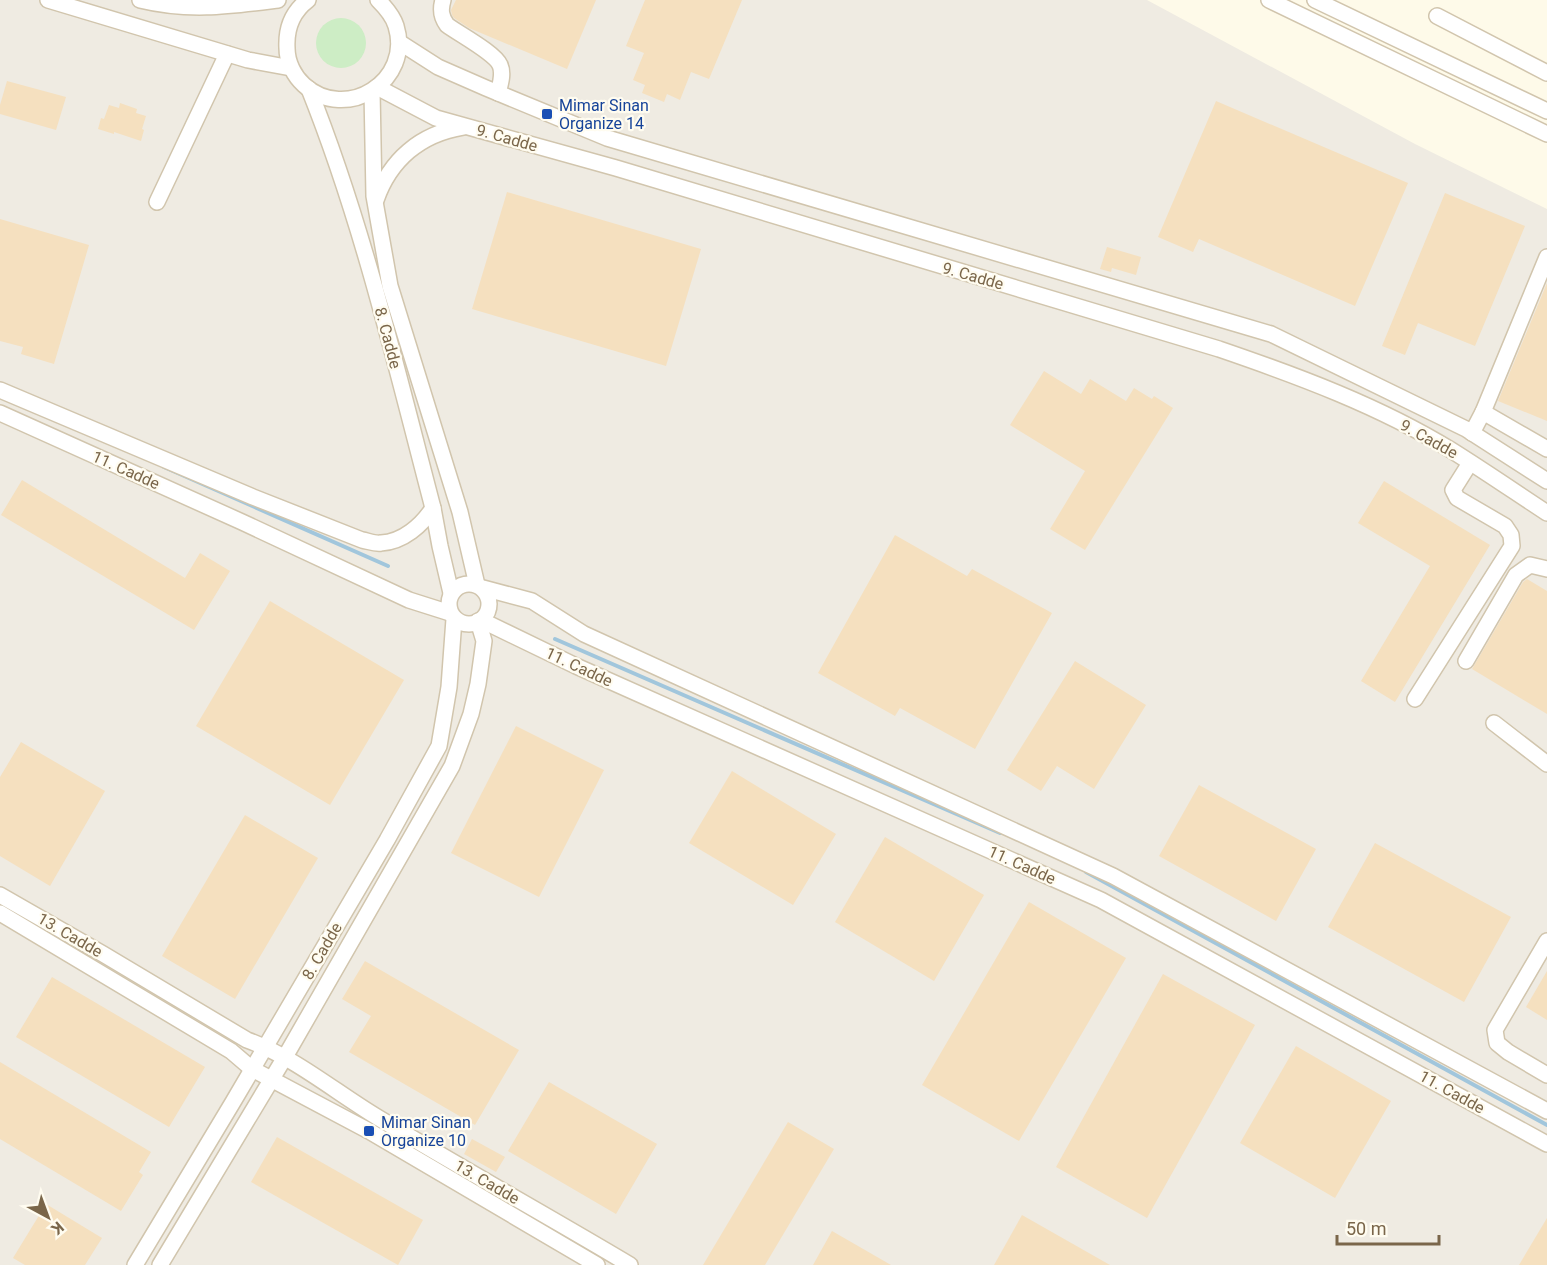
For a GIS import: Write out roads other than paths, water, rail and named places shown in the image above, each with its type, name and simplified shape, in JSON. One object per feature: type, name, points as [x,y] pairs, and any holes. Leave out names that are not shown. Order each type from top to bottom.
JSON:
[{"type":"street","points":[[48,0],[226,54],[291,68]]},
{"type":"street","points":[[140,0],[209,8],[278,0]]},
{"type":"street","points":[[308,0],[292,19],[286,35],[291,68],[309,89],[325,97],[343,100],[361,97],[374,89],[386,79],[393,68],[398,55],[399,42],[396,26],[386,4]]},
{"type":"street","points":[[443,0],[442,17],[447,25],[494,57],[500,65],[502,77],[498,93]]},
{"type":"street","points":[[1269,0],[1547,134]]},
{"type":"street","points":[[1315,0],[1547,111]]},
{"type":"street","points":[[1437,16],[1547,73]]},
{"type":"street","name":"9. Cadde","points":[[399,42],[438,67],[607,138],[1271,334],[1472,433],[1547,481]]},
{"type":"street","points":[[157,202],[226,54]]},
{"type":"street","name":"8. Cadde","points":[[309,89],[328,138],[362,241],[433,508],[451,592]]},
{"type":"street","name":"9. Cadde","points":[[374,89],[436,118],[627,172],[1219,349],[1313,383],[1405,425],[1449,449],[1547,513]]},
{"type":"street","name":"8. Cadde","points":[[374,89],[375,203],[390,286],[460,512],[480,587]]},
{"type":"street","points":[[375,203],[386,177],[404,154],[433,135],[465,126]]},
{"type":"street","points":[[1472,433],[1483,412],[1547,256]]},
{"type":"street","name":"11. Cadde","points":[[0,390],[362,540],[381,543],[400,538],[418,526],[433,508]]},
{"type":"street","points":[[1483,412],[1546,449],[1531,470]]},
{"type":"street","name":"11. Cadde","points":[[0,413],[409,600],[452,616]]},
{"type":"street","points":[[1415,699],[1512,546],[1511,535],[1505,526],[1456,498],[1454,490],[1470,463]]},
{"type":"street","points":[[1466,661],[1516,576],[1530,565],[1547,569]]},
{"type":"street","points":[[470,583],[480,587],[487,594],[489,601],[486,615],[480,621],[460,623],[452,616],[448,606],[451,592],[462,584],[470,583]]},
{"type":"street","name":"11. Cadde","points":[[480,587],[532,602],[584,634],[1113,876],[1547,1111]]},
{"type":"street","name":"8. Cadde","points":[[135,1265],[387,840],[439,746],[449,687],[452,616]]},
{"type":"street","name":"8. Cadde","points":[[160,1265],[285,1057],[452,766],[471,714],[478,684],[484,640],[480,621]]},
{"type":"street","name":"11. Cadde","points":[[480,621],[1101,900],[1547,1144]]},
{"type":"street","points":[[1494,723],[1547,764]]},
{"type":"street","name":"13. Cadde","points":[[0,895],[247,1040],[285,1057],[482,1180],[630,1265]]},
{"type":"street","name":"13. Cadde","points":[[0,913],[231,1051],[252,1069],[369,1131],[597,1265]]},
{"type":"street","points":[[1547,941],[1495,1030],[1497,1043],[1547,1075]]},
{"type":"waterway","points":[[164,467],[388,566]]},
{"type":"waterway","points":[[555,639],[1000,833]]},
{"type":"waterway","points":[[1086,872],[1547,1125]]},
{"type":"place","name":"Mimar Sinan Organize 14","points":[[547,114]]},
{"type":"place","name":"Mimar Sinan Organize 10","points":[[369,1131]]}]
